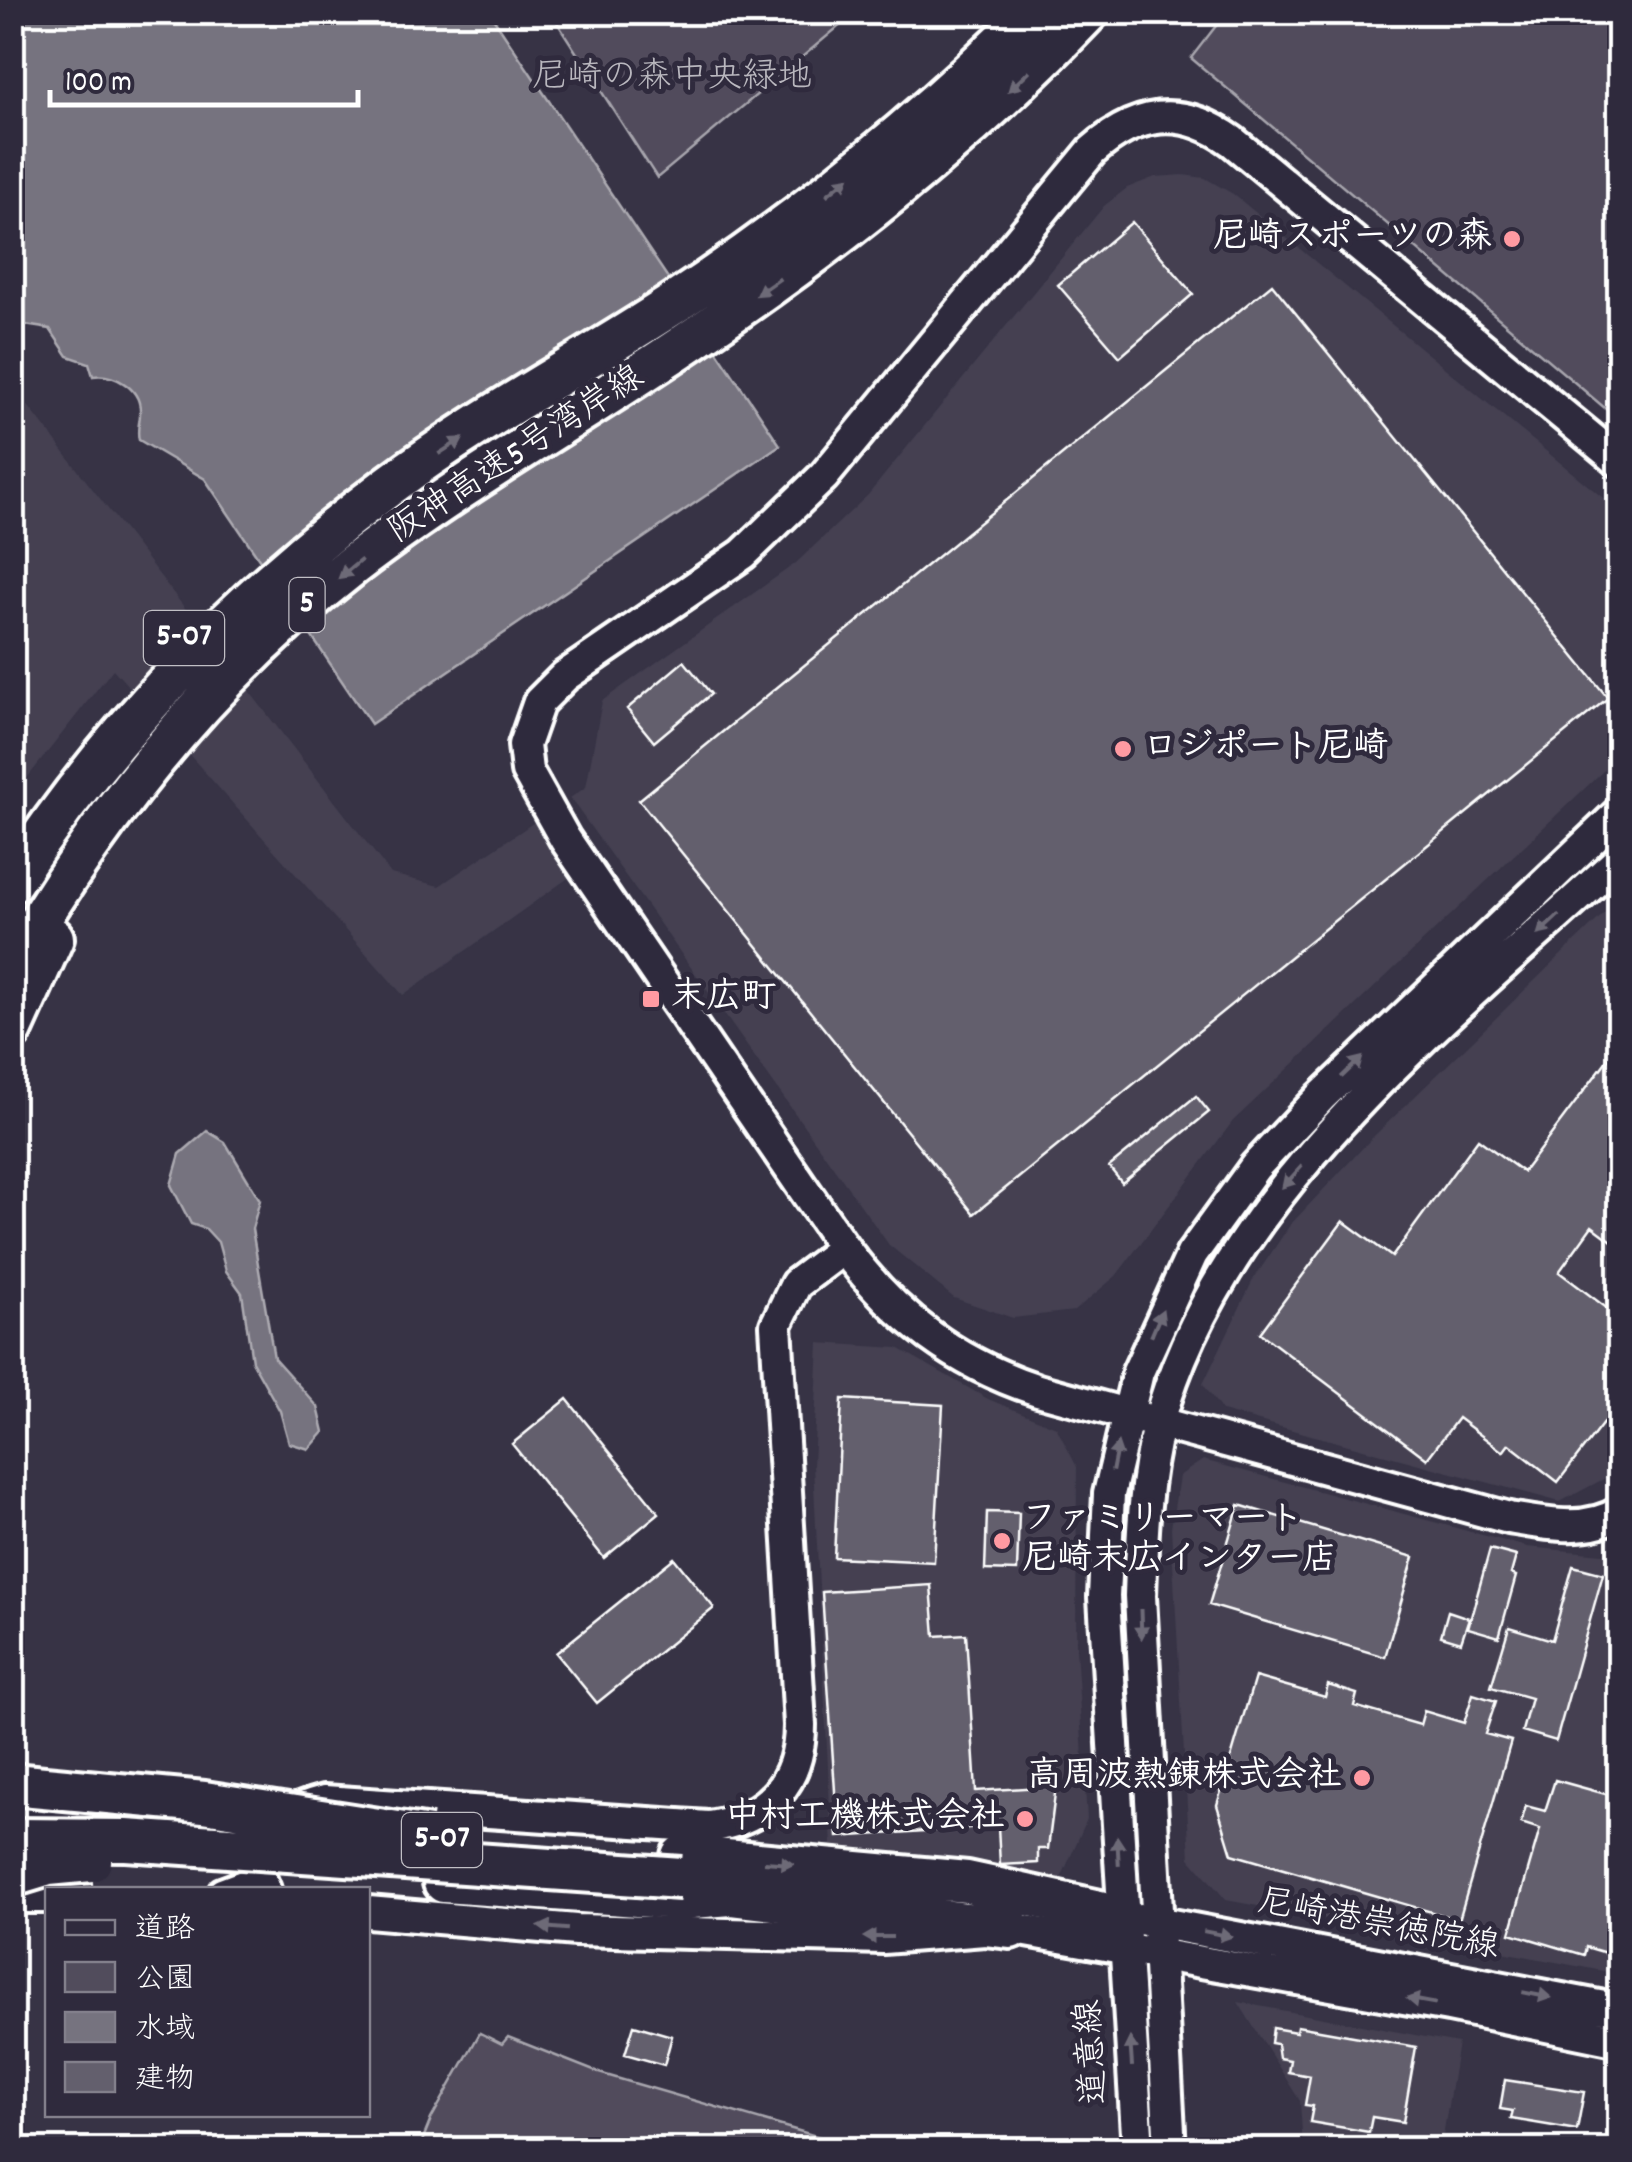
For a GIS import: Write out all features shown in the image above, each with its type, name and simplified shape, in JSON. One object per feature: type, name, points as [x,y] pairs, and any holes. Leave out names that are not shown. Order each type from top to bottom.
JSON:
[{"type":"highway","name":"阪神高速5号湾岸線","points":[[12,881],[61,809],[155,693],[266,586],[393,483],[674,304],[826,196],[944,96],[1032,12]]},
{"type":"highway","name":"阪神高速5号湾岸線","points":[[12,966],[87,848],[185,722],[351,567],[692,340],[850,229],[958,139],[1088,12]]},
{"type":"highway","name":"5-07","points":[[12,835],[136,686],[206,618],[319,524],[393,483]]},
{"type":"highway","points":[[12,1029],[100,850],[185,722]]},
{"type":"highway","name":"5-07","points":[[12,1784],[204,1802],[681,1878],[731,1895],[1010,1928]]},
{"type":"highway","name":"5-07","points":[[12,1810],[455,1841]]},
{"type":"highway","name":"5-07","points":[[12,1839],[126,1840],[681,1878]]},
{"type":"highway","name":"5-07","points":[[12,1876],[48,1865],[108,1860],[681,1878],[967,1882],[1134,1929]]},
{"type":"street","points":[[1620,462],[1212,126],[1170,115],[1142,118],[1115,131],[1092,151],[832,468],[780,520],[687,596],[552,686],[528,723],[524,745],[527,771],[536,791],[575,855],[844,1248],[893,1309],[972,1365],[1125,1415],[1510,1518],[1548,1525],[1583,1524],[1620,1512]]},
{"type":"street","points":[[1134,1929],[1104,1549],[1111,1479],[1125,1415],[1172,1290],[1210,1225],[1255,1167],[1321,1097],[1620,812]]},
{"type":"street","points":[[1134,1929],[1143,1512],[1159,1423],[1202,1311],[1278,1193],[1348,1114],[1620,858]]},
{"type":"street","points":[[260,1883],[252,1858],[265,1834],[301,1807],[324,1802],[708,1828],[736,1824],[775,1800],[800,1754],[776,1325],[796,1284],[844,1248]]},
{"type":"street","points":[[12,1901],[45,1901]]},
{"type":"street","name":"尼崎港崇徳院線","points":[[370,1912],[595,1931],[883,1938],[1010,1928],[1134,1929],[1620,2010]]},
{"type":"street","name":"道意線","points":[[1134,1929],[1159,1954],[1170,2150]]},
{"type":"street","name":"道意線","points":[[1134,1929],[1138,2150]]},
{"type":"street","name":"尼崎港崇徳院線","points":[[1159,1954],[1620,2041]]},
{"type":"shaded area","name":"ロジポート尼崎","points":[[1155,177],[1205,178],[1233,194],[1619,511],[1619,756],[1233,1121],[1116,1276],[1074,1311],[1013,1318],[954,1298],[889,1245],[570,798],[586,787],[602,701],[796,563],[868,495],[1104,206],[1127,188]]},
{"type":"shaded area","points":[[12,385],[391,874],[439,886],[536,821],[574,874],[403,995],[113,669],[13,796]]},
{"type":"shaded area","points":[[1619,899],[1620,1466],[1613,1474],[1560,1502],[1222,1411],[1203,1384],[1253,1280],[1290,1225],[1373,1137]]},
{"type":"shaded area","points":[[819,1343],[898,1348],[988,1399],[1056,1427],[1077,1467],[1076,1648],[1087,1819],[1059,1883],[832,1848],[813,1465]]},
{"type":"shaded area","points":[[1203,1460],[1527,1547],[1613,1555],[1619,1551],[1619,1974],[1226,1900],[1190,1858],[1171,1528],[1179,1476]]},
{"type":"shaded area","points":[[1238,2002],[1458,2043],[1441,2149],[1303,2149],[1300,2101]]},
{"type":"green space","name":"尼崎の森中央緑地","points":[[551,13],[855,13],[657,178]]},
{"type":"green space","name":"尼崎スポーツの森","points":[[1226,13],[1619,13],[1619,420],[1191,58]]},
{"type":"green space","points":[[480,2033],[502,2044],[508,2037],[599,2073],[861,2149],[419,2149],[431,2119]]},
{"type":"water","points":[[12,13],[490,13],[780,445],[371,724],[205,479],[139,440],[139,401],[130,388],[116,379],[93,376],[89,363],[68,356],[50,329],[25,325],[13,310]]},
{"type":"water","points":[[207,1131],[225,1142],[260,1200],[252,1229],[274,1358],[318,1407],[324,1432],[309,1449],[289,1443],[280,1411],[252,1361],[242,1293],[226,1271],[218,1242],[206,1229],[191,1224],[171,1185],[180,1154]]},
{"type":"building","points":[[1132,222],[1193,294],[1120,357],[1058,285]]},
{"type":"building","name":"ロジポート尼崎","points":[[1272,284],[1608,698],[974,1214],[639,800]]},
{"type":"building","points":[[684,661],[711,694],[654,742],[627,709]]},
{"type":"building","points":[[1620,1043],[1620,1247],[1592,1226],[1559,1272],[1620,1318],[1620,1401],[1558,1482],[1509,1444],[1503,1452],[1458,1418],[1427,1459],[1260,1333],[1343,1221],[1392,1257],[1478,1139],[1523,1172]]},
{"type":"building","points":[[1196,1096],[1209,1112],[1122,1183],[1109,1167]]},
{"type":"building","points":[[567,1399],[659,1513],[604,1558],[512,1444]]},
{"type":"building","points":[[842,1399],[943,1405],[934,1562],[834,1557]]},
{"type":"building","points":[[1239,1505],[1414,1557],[1385,1657],[1209,1605]]},
{"type":"building","name":"ファミリーマート 尼崎末広インター店","points":[[987,1512],[1019,1513],[1017,1571],[985,1570]]},
{"type":"building","points":[[1490,1549],[1516,1556],[1511,1574],[1516,1576],[1499,1637],[1468,1628]]},
{"type":"building","points":[[674,1558],[714,1608],[597,1703],[556,1653]]},
{"type":"building","points":[[1573,1566],[1603,1574],[1556,1741],[1522,1731],[1531,1698],[1491,1687],[1509,1627],[1552,1640]]},
{"type":"building","points":[[931,1585],[935,1636],[966,1634],[976,1791],[1056,1786],[1048,1849],[1038,1849],[1038,1863],[1000,1865],[998,1826],[838,1837],[822,1592]]},
{"type":"building","points":[[1448,1611],[1469,1618],[1461,1642],[1441,1636]]},
{"type":"building","name":"高周波熱錬株式会社","points":[[1255,1677],[1325,1697],[1328,1685],[1357,1694],[1354,1706],[1420,1725],[1424,1711],[1464,1723],[1473,1694],[1496,1701],[1485,1734],[1511,1741],[1459,1920],[1232,1854],[1217,1805]]},
{"type":"building","points":[[1555,1780],[1620,1798],[1620,1906],[1606,1953],[1586,1947],[1584,1955],[1510,1933],[1540,1829],[1521,1823],[1526,1806],[1545,1811]]},
{"type":"building","points":[[634,2025],[672,2036],[664,2065],[625,2054]]},
{"type":"building","points":[[1297,2026],[1416,2047],[1403,2122],[1372,2117],[1369,2132],[1310,2122],[1313,2106],[1305,2105],[1310,2076],[1288,2072],[1290,2060],[1279,2058],[1277,2044],[1271,2043],[1273,2028],[1296,2032]]},
{"type":"building","points":[[1505,2080],[1584,2092],[1577,2130],[1511,2119],[1513,2111],[1500,2109]]},
{"type":"place","name":"尼崎スポーツの森","points":[[1512,239]]},
{"type":"place","name":"ロジポート尼崎","points":[[1123,749]]},
{"type":"place","name":"末広町","points":[[651,999]]},
{"type":"place","name":"ファミリーマート 尼崎末広インター店","points":[[1002,1541]]},
{"type":"place","name":"高周波熱錬株式会社","points":[[1362,1778]]},
{"type":"place","name":"中村工機株式会社","points":[[1025,1819]]}]
